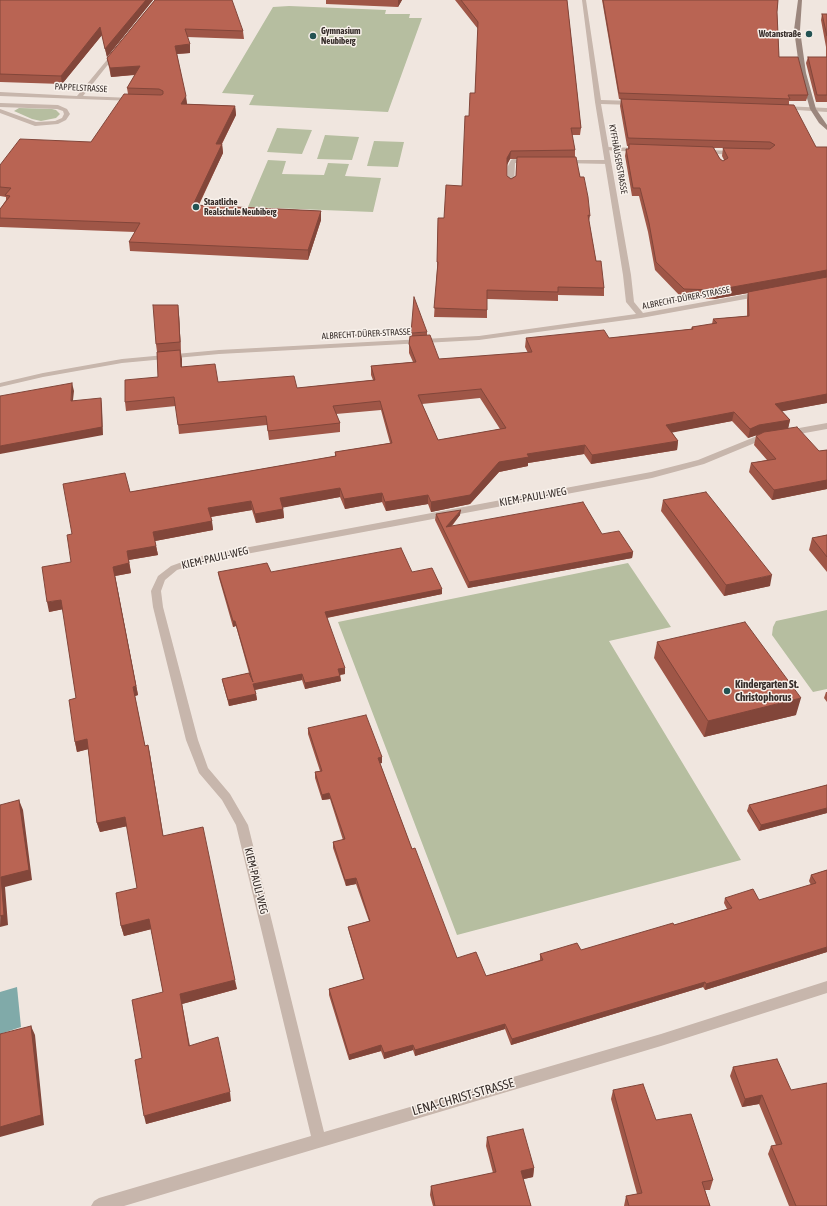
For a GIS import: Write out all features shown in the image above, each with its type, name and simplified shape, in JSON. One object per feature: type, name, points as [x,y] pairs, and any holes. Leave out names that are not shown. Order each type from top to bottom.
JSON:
[{"type":"street","name":"KYFFHÄUSERSTRASSE","points":[[584,0],[598,102],[627,275],[630,302],[641,316]]},
{"type":"street","points":[[800,0],[797,23],[799,47],[806,83],[813,109],[821,122],[827,128]]},
{"type":"street","points":[[79,97],[122,44]]},
{"type":"street","name":"PAPPELSTRASSE","points":[[0,94],[137,100]]},
{"type":"street","points":[[598,102],[642,104]]},
{"type":"street","points":[[0,105],[58,107],[65,110],[67,114],[64,119],[56,122],[35,124],[0,111]]},
{"type":"street","points":[[773,108],[827,110]]},
{"type":"street","points":[[606,150],[645,150]]},
{"type":"street","points":[[700,152],[738,153]]},
{"type":"street","points":[[715,152],[719,158]]},
{"type":"street","points":[[511,184],[511,166],[513,161],[537,162]]},
{"type":"street","points":[[553,162],[608,162]]},
{"type":"street","name":"ALBRECHT-DÜRER-STRASSE","points":[[0,385],[50,373],[122,361],[220,352],[479,338],[598,324],[766,293]]},
{"type":"street","name":"KIEM-PAULI-WEG","points":[[319,1140],[242,825],[226,797],[203,770],[192,740],[158,607],[156,591],[161,578],[174,568],[196,560],[652,475],[701,462],[760,438],[827,426]]},
{"type":"street","name":"LENA-CHRIST-STRASSE","points":[[99,1206],[661,1040],[827,987]]},
{"type":"green space","name":"Gymnasium Neubiberg","points":[[289,6],[386,10],[385,14],[410,14],[409,18],[422,18],[388,112],[249,105],[254,95],[222,93],[273,7]]},
{"type":"green space","points":[[19,108],[52,109],[56,110],[60,114],[56,118],[41,121],[32,119],[14,111]]},
{"type":"green space","points":[[277,128],[312,130],[302,154],[267,152]]},
{"type":"green space","points":[[325,135],[359,137],[352,160],[317,159]]},
{"type":"green space","points":[[374,141],[404,142],[398,167],[367,166]]},
{"type":"green space","points":[[268,160],[286,161],[282,174],[324,175],[328,163],[349,164],[345,176],[381,178],[373,212],[248,207]]},
{"type":"green space","points":[[628,563],[671,627],[609,641],[741,860],[457,935],[338,622]]},
{"type":"green space","points":[[827,610],[827,689],[813,692],[772,635],[773,627],[776,621]]},
{"type":"water","points":[[17,987],[21,1027],[0,1034],[0,992]]},
{"type":"building","points":[[0,0],[146,0],[105,49],[100,27],[61,76],[0,74]]},
{"type":"building","points":[[155,0],[232,0],[243,31],[185,29],[190,44],[175,46],[186,96],[181,104],[235,106],[216,144],[222,144],[193,205],[321,211],[308,250],[129,242],[140,223],[0,218],[0,209],[10,196],[5,195],[11,188],[0,187],[0,165],[20,139],[91,142],[124,94],[163,94],[163,91],[159,89],[127,88],[140,66],[110,68],[107,58]]},
{"type":"building","points":[[461,0],[567,0],[581,128],[571,128],[575,150],[511,151],[507,158],[507,176],[511,179],[516,176],[517,157],[576,157],[580,177],[584,177],[590,216],[588,215],[596,261],[601,261],[604,288],[558,287],[558,292],[487,290],[487,310],[434,308],[438,262],[438,218],[444,218],[446,185],[462,186],[465,116],[469,116],[470,93],[475,93],[478,22]]},
{"type":"building","points":[[603,0],[778,0],[777,12],[779,57],[798,57],[808,95],[788,95],[790,99],[619,93]]},
{"type":"building","points":[[822,14],[827,14],[827,36]]},
{"type":"building","points":[[808,57],[827,57],[827,95],[817,95]]},
{"type":"building","points":[[621,99],[794,105],[816,147],[827,147],[827,270],[716,290],[684,289],[656,262],[649,223],[640,188],[633,188],[626,149],[629,149],[629,144],[713,147],[720,159],[723,161],[728,158],[723,148],[770,149],[775,145],[770,142],[628,138]]},
{"type":"building","points":[[827,277],[827,394],[775,404],[790,420],[759,425],[750,429],[734,412],[666,425],[678,441],[592,455],[585,445],[527,454],[529,457],[499,462],[470,495],[431,502],[428,495],[385,502],[382,493],[344,499],[340,488],[280,498],[283,509],[255,514],[251,501],[208,508],[212,521],[153,532],[156,546],[127,551],[129,563],[113,567],[136,686],[133,687],[145,746],[148,745],[163,836],[203,827],[235,980],[180,994],[189,1046],[218,1037],[230,1092],[144,1116],[135,1060],[142,1058],[132,1000],[163,992],[149,919],[121,926],[116,893],[137,888],[125,817],[97,823],[87,739],[75,742],[69,700],[76,698],[61,600],[47,602],[42,567],[71,562],[67,535],[72,534],[63,484],[125,473],[130,492],[336,456],[335,452],[392,443],[380,401],[333,406],[340,423],[268,431],[266,416],[178,425],[174,397],[125,402],[125,380],[158,377],[157,352],[180,350],[181,367],[215,364],[218,382],[294,376],[297,388],[375,380],[371,366],[416,362],[409,344],[410,336],[430,335],[439,359],[532,352],[526,338],[604,330],[609,338],[693,329],[692,327],[717,323],[713,319],[749,316],[748,292]],"holes":[[[481,389],[506,428],[438,440],[418,395]]]},
{"type":"building","points":[[414,297],[427,332],[411,333]]},
{"type":"building","points":[[153,305],[178,305],[180,342],[156,344]]},
{"type":"building","points":[[72,383],[71,401],[101,398],[102,427],[0,446],[0,396]]},
{"type":"building","points":[[797,427],[819,451],[827,450],[827,480],[774,490],[751,463],[776,459],[756,436],[764,432]]},
{"type":"building","points":[[706,492],[772,575],[726,585],[663,500]]},
{"type":"building","points":[[583,502],[602,534],[619,531],[633,552],[469,582],[436,514],[461,510],[446,527]]},
{"type":"building","points":[[827,535],[827,557],[812,538]]},
{"type":"building","points":[[401,548],[412,572],[432,568],[442,589],[325,612],[345,668],[338,669],[340,676],[305,683],[302,674],[253,684],[256,694],[228,700],[222,679],[249,673],[253,682],[235,621],[233,621],[218,572],[267,563],[271,572]]},
{"type":"building","name":"Kindergarten St. Christophorus","points":[[745,622],[801,698],[708,721],[657,642]]},
{"type":"building","points":[[366,715],[382,757],[378,758],[412,849],[415,848],[457,958],[476,952],[486,976],[543,960],[540,954],[577,943],[581,950],[673,923],[674,925],[732,908],[725,898],[753,889],[759,900],[816,883],[811,875],[827,870],[827,947],[706,984],[705,982],[512,1039],[505,1024],[415,1050],[413,1045],[384,1053],[381,1045],[349,1055],[329,989],[364,979],[348,927],[370,921],[356,878],[345,880],[333,842],[345,839],[329,793],[322,795],[315,772],[322,771],[308,728]]},
{"type":"building","points":[[827,785],[827,808],[761,825],[749,805]]},
{"type":"building","points":[[19,800],[29,870],[1,877],[4,915],[0,916],[0,805]]},
{"type":"building","points":[[31,1026],[41,1115],[0,1127],[0,1034]]},
{"type":"building","points":[[777,1059],[791,1090],[827,1083],[827,1206],[796,1206],[771,1146],[782,1144],[762,1095],[745,1099],[733,1067]]},
{"type":"building","points":[[643,1084],[656,1120],[691,1114],[713,1180],[702,1182],[710,1206],[629,1206],[626,1196],[642,1193],[613,1090]]},
{"type":"building","points":[[523,1129],[534,1168],[521,1171],[531,1206],[435,1206],[431,1186],[496,1172],[487,1137]]},
{"type":"place","name":"Wotanstraße","points":[[809,34]]},
{"type":"place","name":"Gymnasium Neubiberg","points":[[313,36]]},
{"type":"place","name":"Staatliche Realschule Neubiberg","points":[[196,207]]},
{"type":"place","name":"Kindergarten St. Christophorus","points":[[727,691]]}]
